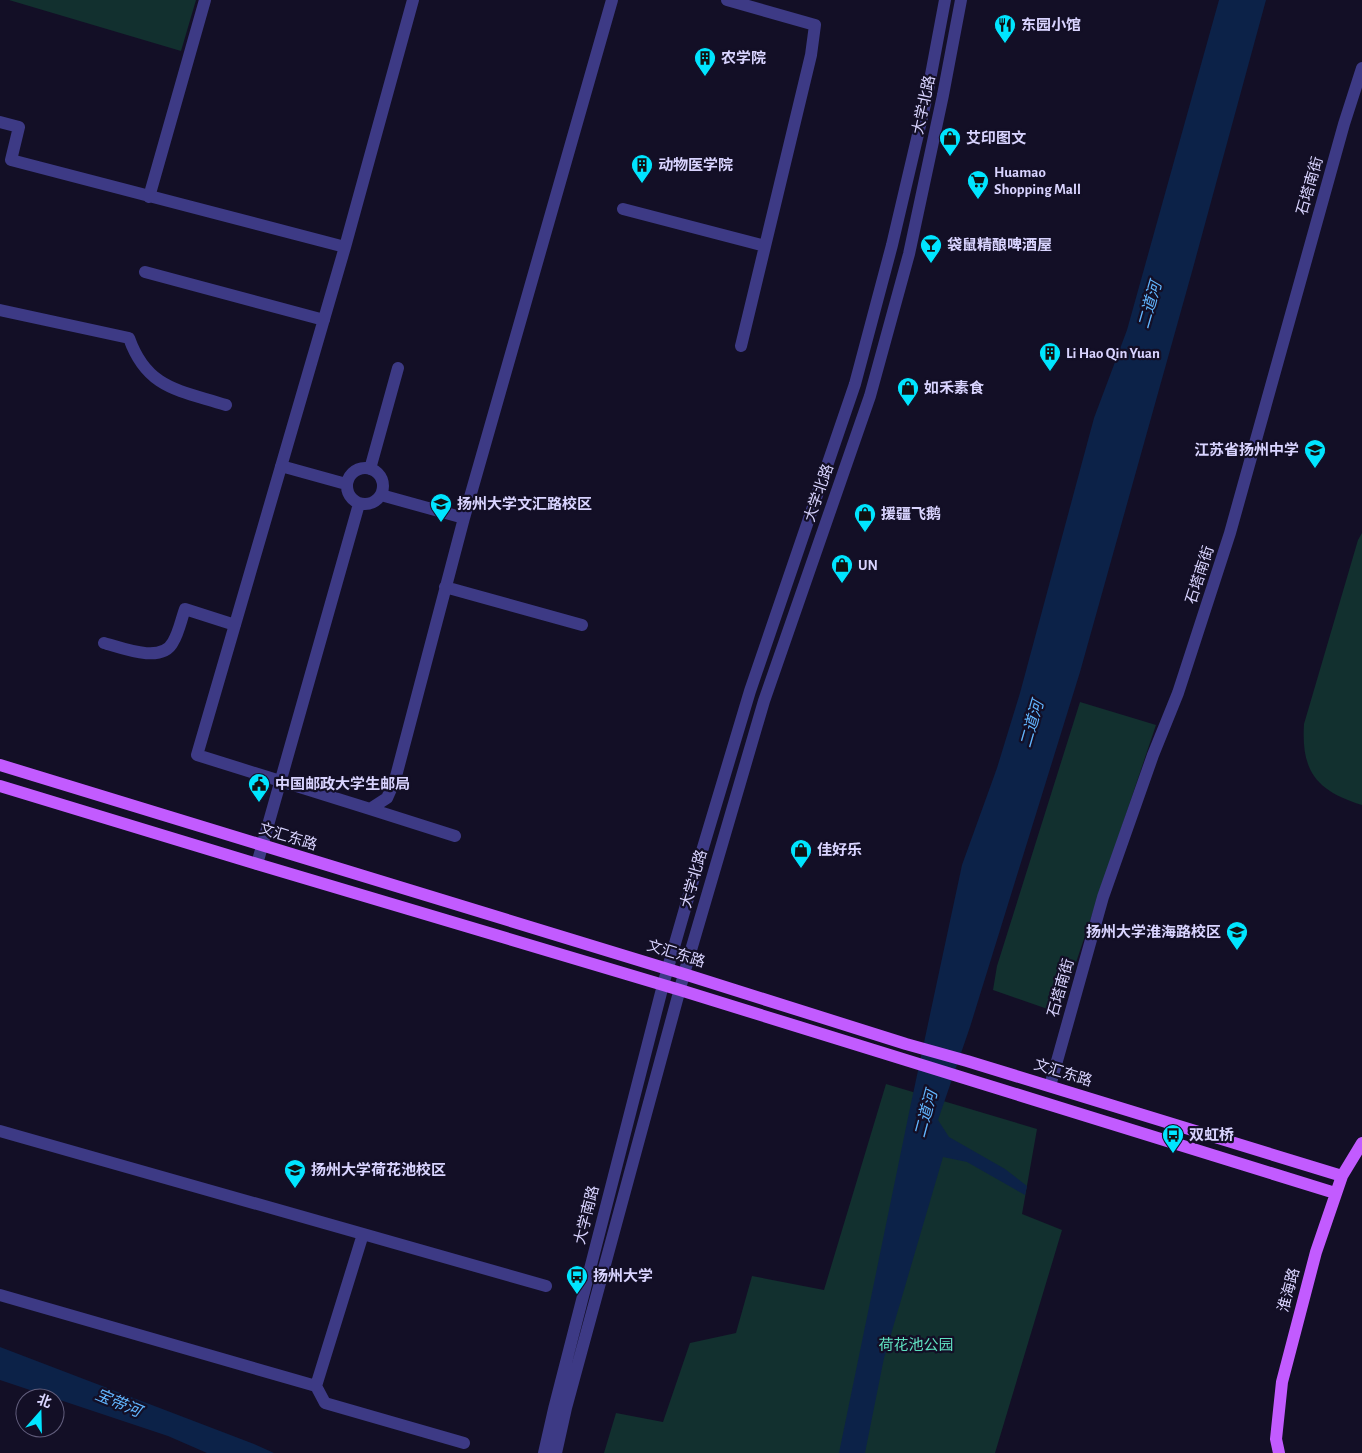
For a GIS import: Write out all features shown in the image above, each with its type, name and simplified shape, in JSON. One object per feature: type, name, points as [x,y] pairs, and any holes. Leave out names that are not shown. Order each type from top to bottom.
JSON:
[{"type":"main road","name":"文汇东路","points":[[0,766],[1342,1176]]},
{"type":"main road","points":[[0,786],[680,990],[1335,1193]]},
{"type":"main road","name":"淮海路","points":[[1279,1453],[1276,1439],[1282,1382],[1316,1252],[1342,1176],[1362,1143]]},
{"type":"street","points":[[149,196],[205,0]]},
{"type":"street","points":[[414,0],[345,247],[197,755],[455,836]]},
{"type":"street","points":[[370,809],[387,798],[395,780],[445,586],[612,0]]},
{"type":"street","points":[[727,0],[815,25],[812,55],[740,346]]},
{"type":"street","name":"大学北路","points":[[663,985],[750,691],[855,384],[892,245],[926,96],[945,0]]},
{"type":"street","name":"大学北路","points":[[680,990],[764,701],[870,396],[909,254],[962,0]]},
{"type":"street","name":"石塔南街","points":[[1050,1086],[1103,897],[1153,755],[1178,693],[1230,533],[1344,124],[1362,68]]},
{"type":"street","points":[[0,122],[20,127],[11,160],[345,247]]},
{"type":"street","points":[[623,209],[765,246]]},
{"type":"street","points":[[146,272],[324,320]]},
{"type":"street","points":[[0,310],[129,338],[135,354],[144,368],[165,385],[226,404]]},
{"type":"street","points":[[370,468],[398,368]]},
{"type":"street","points":[[281,466],[346,484]]},
{"type":"street","points":[[364,468],[370,468],[376,471],[383,482],[381,495],[373,503],[359,504],[350,497],[346,484],[352,473],[364,468]]},
{"type":"street","points":[[381,495],[464,518]]},
{"type":"street","points":[[257,864],[359,504]]},
{"type":"street","points":[[445,586],[582,625]]},
{"type":"street","points":[[104,643],[143,653],[160,653],[172,644],[185,609],[235,625]]},
{"type":"street","name":"大学南路","points":[[544,1453],[663,985]]},
{"type":"street","name":"大学南路","points":[[556,1453],[566,1408],[680,990]]},
{"type":"street","points":[[0,1131],[546,1286]]},
{"type":"street","points":[[363,1234],[316,1386],[325,1403],[464,1443]]},
{"type":"street","points":[[0,1295],[316,1386]]},
{"type":"green space","points":[[9,0],[196,0],[181,51]]},
{"type":"green space","points":[[1362,533],[1362,805],[1334,793],[1323,786],[1315,777],[1305,755],[1304,724],[1358,540]]},
{"type":"green space","points":[[1080,702],[1156,725],[1059,1013],[993,990],[997,966]]},
{"type":"green space","name":"荷花池公园","points":[[886,1084],[1037,1129],[1022,1214],[1062,1230],[995,1453],[604,1453],[616,1413],[663,1422],[690,1343],[736,1333],[752,1276],[824,1290]]},
{"type":"water","name":"二道河","points":[[1219,0],[1266,0],[1080,672],[970,1027],[938,1120],[949,1137],[1005,1169],[1027,1186],[1025,1195],[967,1162],[943,1157],[884,1358],[865,1453],[839,1453],[962,865],[997,768],[1020,693],[1094,418],[1127,330]]},
{"type":"water","name":"宝带河","points":[[0,1347],[274,1453],[207,1453],[168,1436],[65,1402],[65,1388],[24,1388],[0,1380]]},
{"type":"place","name":"东园小馆","points":[[1005,44]]},
{"type":"place","name":"农学院","points":[[705,77]]},
{"type":"place","name":"艾印图文","points":[[950,157]]},
{"type":"place","name":"动物医学院","points":[[642,184]]},
{"type":"place","name":"Huamao Shopping Mall","points":[[978,200]]},
{"type":"place","name":"袋鼠精酿啤酒屋","points":[[931,264]]},
{"type":"place","name":"Li Hao Qin Yuan","points":[[1050,372]]},
{"type":"place","name":"如禾素食","points":[[908,407]]},
{"type":"place","name":"江苏省扬州中学","points":[[1315,469]]},
{"type":"place","name":"扬州大学文汇路校区","points":[[441,523]]},
{"type":"place","name":"援疆飞鹅","points":[[865,533]]},
{"type":"place","name":"UN","points":[[842,584]]},
{"type":"place","name":"中国邮政大学生邮局","points":[[259,803]]},
{"type":"place","name":"佳好乐","points":[[801,869]]},
{"type":"place","name":"扬州大学淮海路校区","points":[[1237,951]]},
{"type":"place","name":"双虹桥","points":[[1173,1154]]},
{"type":"place","name":"扬州大学荷花池校区","points":[[295,1189]]},
{"type":"place","name":"扬州大学","points":[[577,1295]]}]
